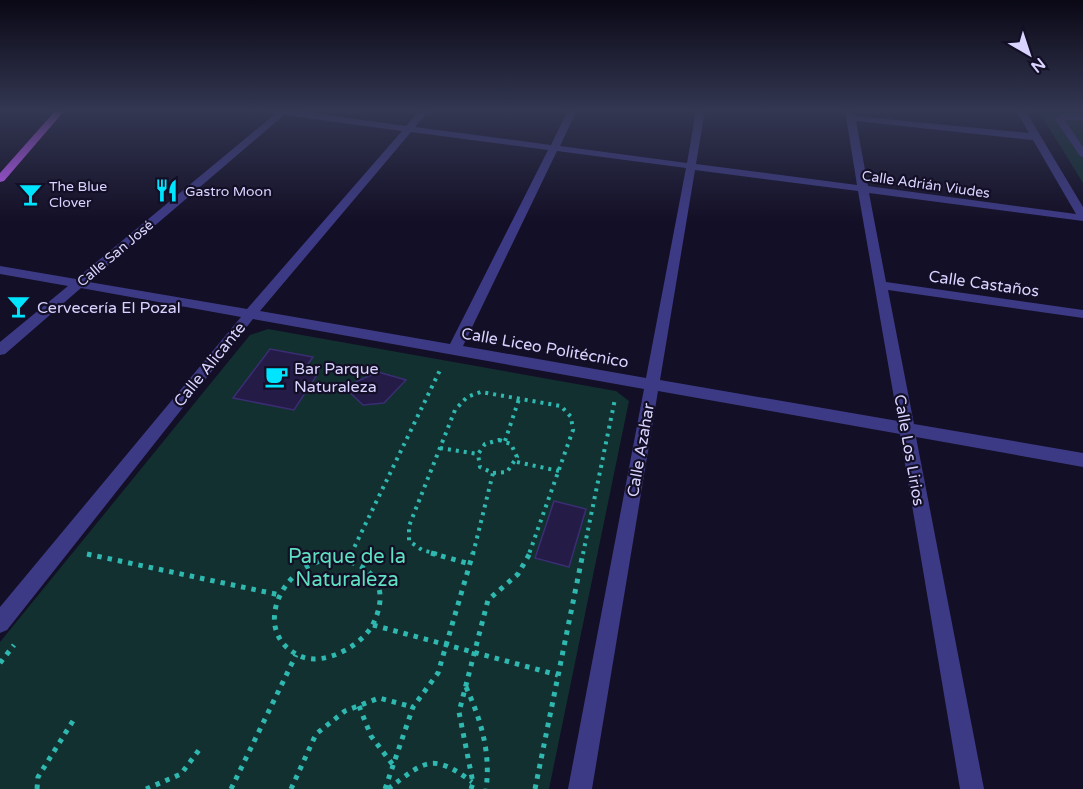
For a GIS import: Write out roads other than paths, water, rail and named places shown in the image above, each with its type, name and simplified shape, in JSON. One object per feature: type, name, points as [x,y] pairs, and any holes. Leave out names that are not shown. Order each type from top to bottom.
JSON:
[{"type":"main road","points":[[0,179],[28,147]]},
{"type":"street","name":"Calle San José","points":[[0,350],[242,147]]},
{"type":"street","name":"Calle Alicante","points":[[0,623],[250,314],[394,147]]},
{"type":"street","name":"Calle Adrián Viudes","points":[[545,147],[1083,217]]},
{"type":"street","name":"Calle Azahar","points":[[580,789],[694,147]]},
{"type":"street","name":"Calle Los Lirios","points":[[856,147],[972,789]]},
{"type":"street","points":[[1042,147],[1083,217]]},
{"type":"street","points":[[454,350],[554,148]]},
{"type":"street","name":"Calle Liceo Politécnico","points":[[0,270],[1083,460]]},
{"type":"street","name":"Calle Castaños","points":[[880,285],[1083,314]]},
{"type":"place","name":"Gastro Moon","points":[[167,191]]},
{"type":"place","name":"The Blue Clover","points":[[31,194]]},
{"type":"place","name":"Cervecería El Pozal","points":[[19,307]]},
{"type":"place","name":"Bar Parque Naturaleza","points":[[276,377]]},
{"type":"park label","name":"Parque de la Naturaleza","points":[[347,568]]}]
